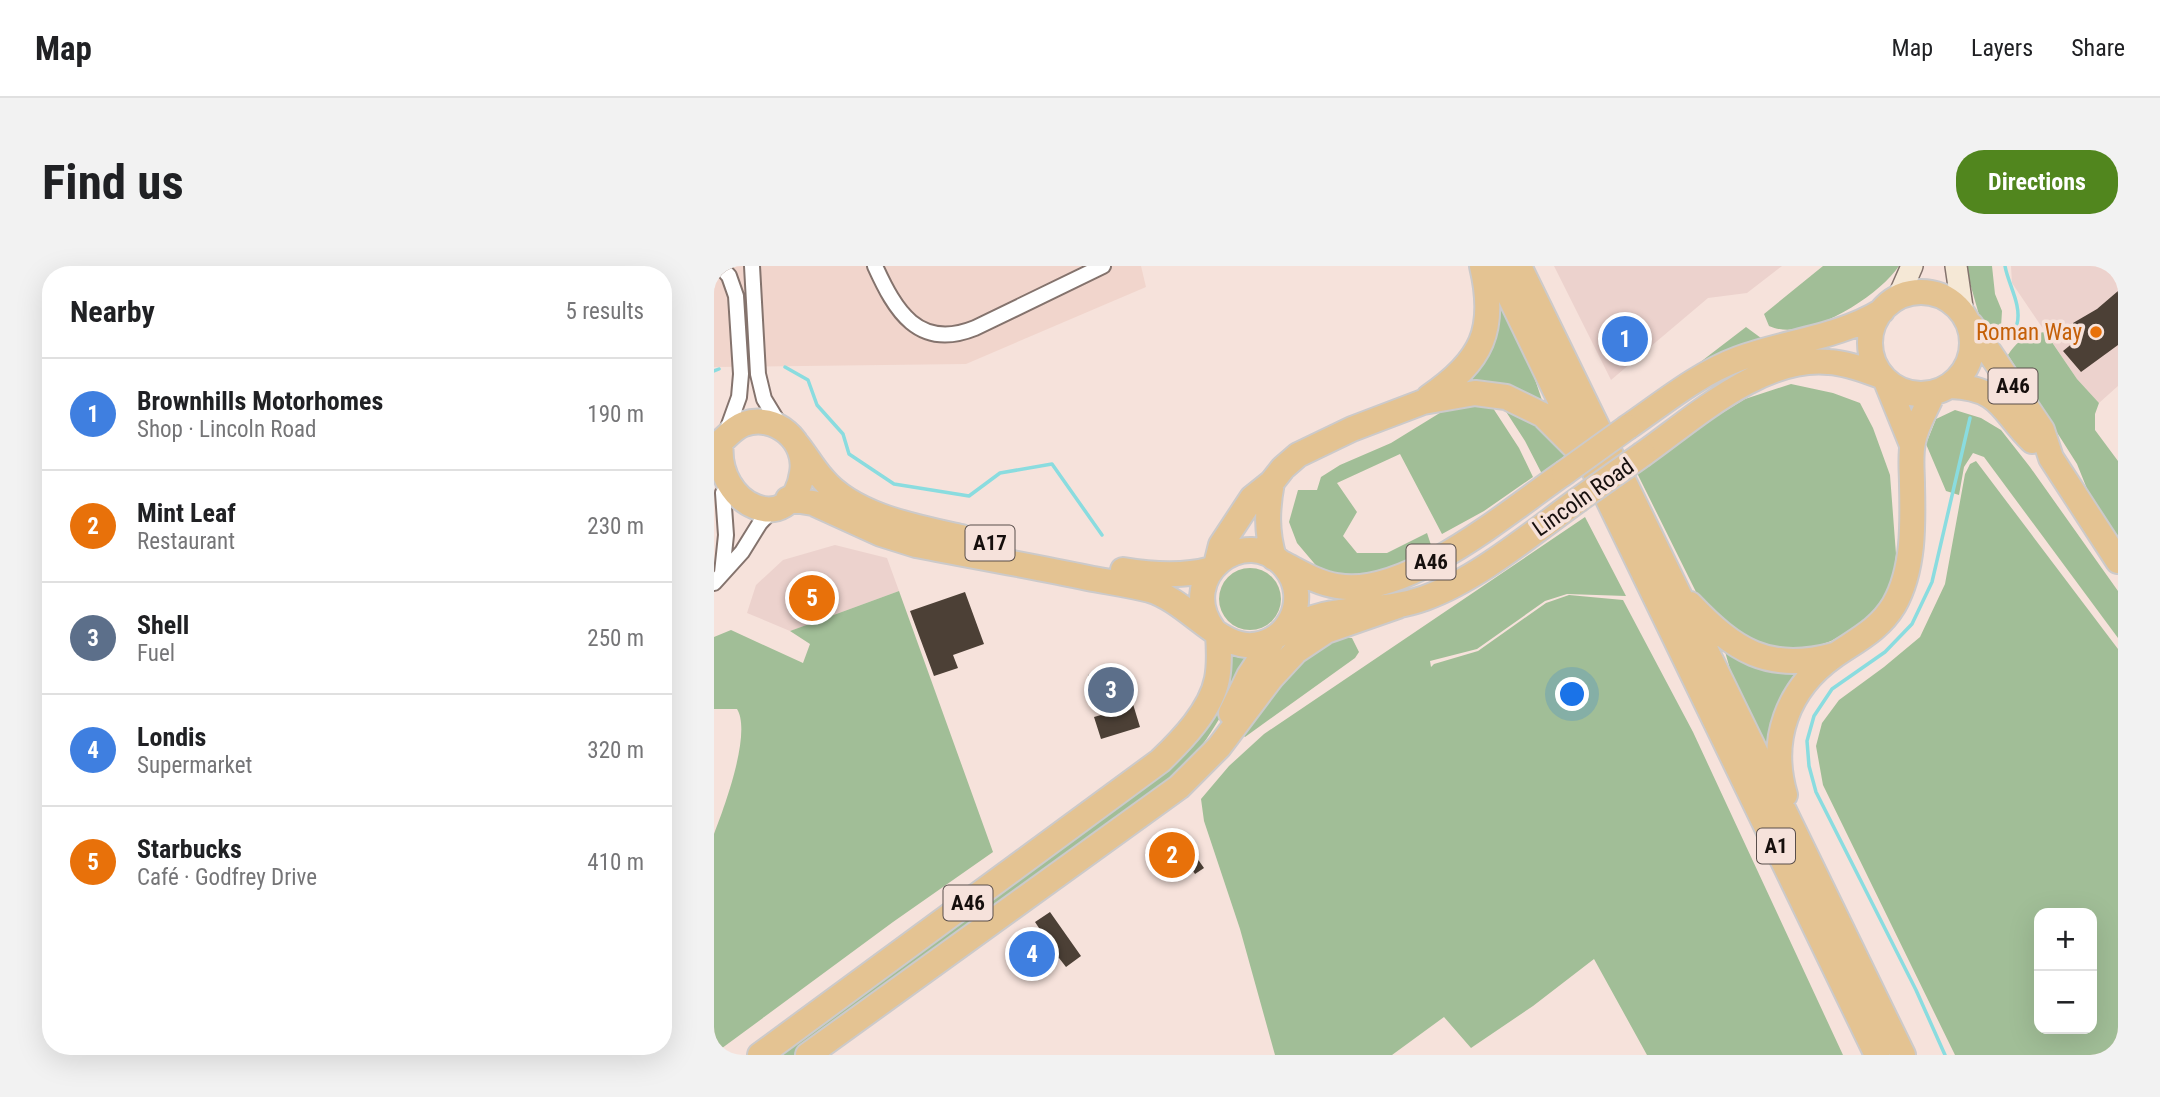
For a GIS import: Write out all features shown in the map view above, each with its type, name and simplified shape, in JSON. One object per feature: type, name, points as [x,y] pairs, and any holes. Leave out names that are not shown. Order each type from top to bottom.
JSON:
[{"type":"highway","points":[[1423,402],[1454,380],[1479,348],[1487,323],[1488,308],[1482,266]]},
{"type":"highway","name":"A1","points":[[1495,266],[1878,1055]]},
{"type":"highway","name":"A1","points":[[1519,266],[1903,1055]]},
{"type":"highway","points":[[1803,852],[1779,768],[1780,738],[1787,710],[1800,687],[1819,667],[1876,628],[1899,595],[1910,546],[1912,445],[1918,424],[1941,390],[1964,371],[1970,359],[1972,338],[1964,316],[1948,300],[1930,293],[1910,293],[1890,304],[1873,326],[1870,343],[1873,361],[1884,378],[1912,445]]},
{"type":"highway","name":"Lincoln Road","points":[[1278,561],[1321,582],[1338,587],[1367,587],[1420,568],[1459,547],[1696,379],[1758,352],[1851,327],[1890,304]]},
{"type":"highway","name":"A46","points":[[1964,316],[2042,430],[2051,458],[2118,561]]},
{"type":"highway","name":"Lincoln Road","points":[[1277,636],[1300,621],[1328,612],[1398,606],[1459,582],[1755,377],[1786,366],[1828,361],[1849,365],[1884,378]]},
{"type":"highway","points":[[1884,378],[1908,393],[1941,390]]},
{"type":"highway","name":"A46","points":[[1941,390],[1978,390],[2000,402],[2029,439],[2051,458]]},
{"type":"highway","points":[[1272,482],[1267,512],[1269,539],[1278,561],[1293,580],[1297,599],[1293,616],[1277,636],[1257,645],[1243,645],[1230,641],[1216,631],[1205,613],[1202,596],[1204,584],[1214,567],[1219,550],[1252,498],[1298,455],[1320,443],[1423,402],[1490,393],[1520,401],[1544,415],[1593,467]]},
{"type":"highway","points":[[766,422],[789,436],[802,458],[802,473],[797,487],[781,503],[760,510],[744,508],[720,490],[714,466],[720,442],[738,427],[766,422]]},
{"type":"highway","name":"A17","points":[[789,436],[831,487],[872,512],[892,520],[1057,558],[1139,573],[1185,574],[1214,567]]},
{"type":"highway","name":"A17","points":[[781,503],[813,503],[860,526],[916,545],[1150,590],[1173,601],[1216,631]]},
{"type":"highway","points":[[1214,567],[1230,555],[1245,551],[1261,552],[1278,561]]},
{"type":"highway","points":[[1675,588],[1722,636],[1747,651],[1763,657],[1794,661],[1837,654]]},
{"type":"highway","name":"A46","points":[[808,1055],[1179,787],[1219,747],[1271,678],[1296,650],[1326,631],[1398,606]]},
{"type":"highway","name":"A46","points":[[760,1055],[1155,766],[1174,748],[1211,695],[1217,681],[1219,664],[1216,631]]},
{"type":"highway","name":"A46","points":[[1199,767],[1224,726],[1249,676],[1277,636]]},
{"type":"main road","points":[[1890,304],[1912,266]]},
{"type":"main road","points":[[1956,266],[1964,316]]},
{"type":"street","points":[[720,266],[738,266]]},
{"type":"street","points":[[720,266],[729,276],[736,296],[741,374],[738,397],[720,442]]},
{"type":"street","points":[[752,266],[756,350],[764,400],[789,436]]},
{"type":"street","points":[[875,266],[891,300],[903,316],[927,331],[945,334],[975,328],[1103,266]]},
{"type":"street","points":[[718,578],[726,535],[720,490]]},
{"type":"street","points":[[718,578],[742,552],[760,523],[781,503]]},
{"type":"shaded area","points":[[714,266],[1141,266],[1146,287],[966,364],[714,367]]},
{"type":"shaded area","points":[[1554,266],[1782,266],[1747,293],[1708,298],[1611,380]]},
{"type":"shaded area","points":[[2011,266],[2118,266],[2118,386],[2099,403],[2077,379],[2012,283]]},
{"type":"shaded area","points":[[835,545],[887,558],[899,591],[790,631],[747,613],[756,585],[783,560]]},
{"type":"green space","points":[[1823,266],[1899,266],[1875,291],[1821,323],[1784,330],[1769,326],[1764,314]]},
{"type":"green space","points":[[1967,266],[1992,266],[1995,294],[2002,311],[2001,327],[1993,330],[1981,322]]},
{"type":"green space","points":[[1492,288],[1528,359],[1543,403],[1460,388]]},
{"type":"green space","points":[[1746,327],[1761,338],[1673,383]]},
{"type":"green space","points":[[2045,332],[2077,379],[2099,403],[2095,414],[2095,430],[2118,461],[2118,541],[2096,511],[2077,464],[2008,355],[2015,345],[2024,339]]},
{"type":"green space","points":[[1791,384],[1833,393],[1860,403],[1873,428],[1890,475],[1896,554],[1894,576],[1889,592],[1871,619],[1831,641],[1792,651],[1758,649],[1699,598],[1637,473],[1712,419],[1745,399]]},
{"type":"green space","points":[[1491,405],[1519,448],[1533,477],[1484,511],[1442,534],[1400,454],[1337,483],[1357,512],[1343,536],[1357,553],[1387,553],[1427,533],[1432,548],[1378,574],[1347,577],[1319,569],[1297,543],[1289,522],[1298,490],[1317,490],[1321,477],[1340,465],[1391,443],[1443,411]]},
{"type":"green space","points":[[1503,407],[1537,421],[1567,454],[1542,474]]},
{"type":"green space","points":[[1955,410],[1981,418],[2001,430],[2030,467],[2118,591],[2118,638],[1984,457],[1973,453],[1964,467],[1959,495],[1946,491],[1926,444],[1936,419]]},
{"type":"green space","points":[[1976,461],[2118,649],[2118,1055],[1955,1055],[1823,785],[1816,746],[1822,723],[1839,700],[1920,637],[1945,584],[1965,474],[1970,464]]},
{"type":"green space","points":[[1585,517],[1626,596],[1567,594],[1545,601],[1477,649],[1430,661],[1431,667],[1478,651],[1546,603],[1569,595],[1623,600],[1693,732],[1843,1055],[1647,1055],[1594,959],[1533,1006],[1471,1048],[1444,1017],[1392,1055],[1275,1055],[1240,929],[1204,821],[1201,799],[1229,766],[1264,734]]},
{"type":"green space","points":[[1250,568],[1262,570],[1272,577],[1279,587],[1279,611],[1272,621],[1262,628],[1250,630],[1238,628],[1228,621],[1221,611],[1219,599],[1221,587],[1228,577],[1238,570]]},
{"type":"green space","points":[[899,591],[993,852],[714,1054],[714,834],[735,771],[741,720],[737,709],[714,709],[714,637],[731,630],[803,663],[810,644],[790,631]]},
{"type":"green space","points":[[1339,637],[1352,638],[1359,652],[1355,658],[1245,737],[1238,731],[1280,676]]},
{"type":"green space","points":[[1724,648],[1813,665],[1770,763],[1738,697]]},
{"type":"green space","points":[[1230,656],[1250,659],[1210,733],[1178,774],[797,1055],[773,1055],[1157,777],[1227,686],[1231,670]]},
{"type":"building","name":"Roman Way","points":[[2118,291],[2118,345],[2081,372],[2063,351],[2079,338],[2073,330],[2073,323],[2097,309]]},
{"type":"building","points":[[823,582],[831,603],[801,614],[793,594]]},
{"type":"building","points":[[965,592],[984,644],[953,655],[958,668],[934,676],[910,611]]},
{"type":"building","points":[[1121,665],[1140,727],[1101,739],[1094,717],[1101,715],[1088,675]]},
{"type":"building","points":[[1181,830],[1204,868],[1195,874],[1188,863],[1163,880],[1145,853]]},
{"type":"building","points":[[1050,912],[1081,956],[1066,967],[1059,958],[1033,976],[1012,947],[1039,928],[1035,922]]},
{"type":"waterway","points":[[2005,266],[2018,309],[2016,328],[2008,340]]},
{"type":"waterway","points":[[785,367],[808,380],[817,405],[843,434],[849,454],[894,484],[969,496],[1000,473],[1052,464],[1102,535]]},
{"type":"waterway","points":[[714,371],[719,369]]},
{"type":"waterway","points":[[1945,1055],[1916,990],[1816,792],[1809,766],[1807,741],[1814,716],[1832,689],[1885,652],[1912,624],[1932,582],[1970,418]]},
{"type":"place","name":"Roman Way","points":[[2096,332]]},
{"type":"place","name":"Brownhills Motorhomes","points":[[1625,339]]},
{"type":"place","name":"Starbucks","points":[[812,598]]},
{"type":"place","name":"Shell","points":[[1111,690]]},
{"type":"place","name":"Mint Leaf","points":[[1172,855]]},
{"type":"place","name":"Londis","points":[[1032,954]]}]
